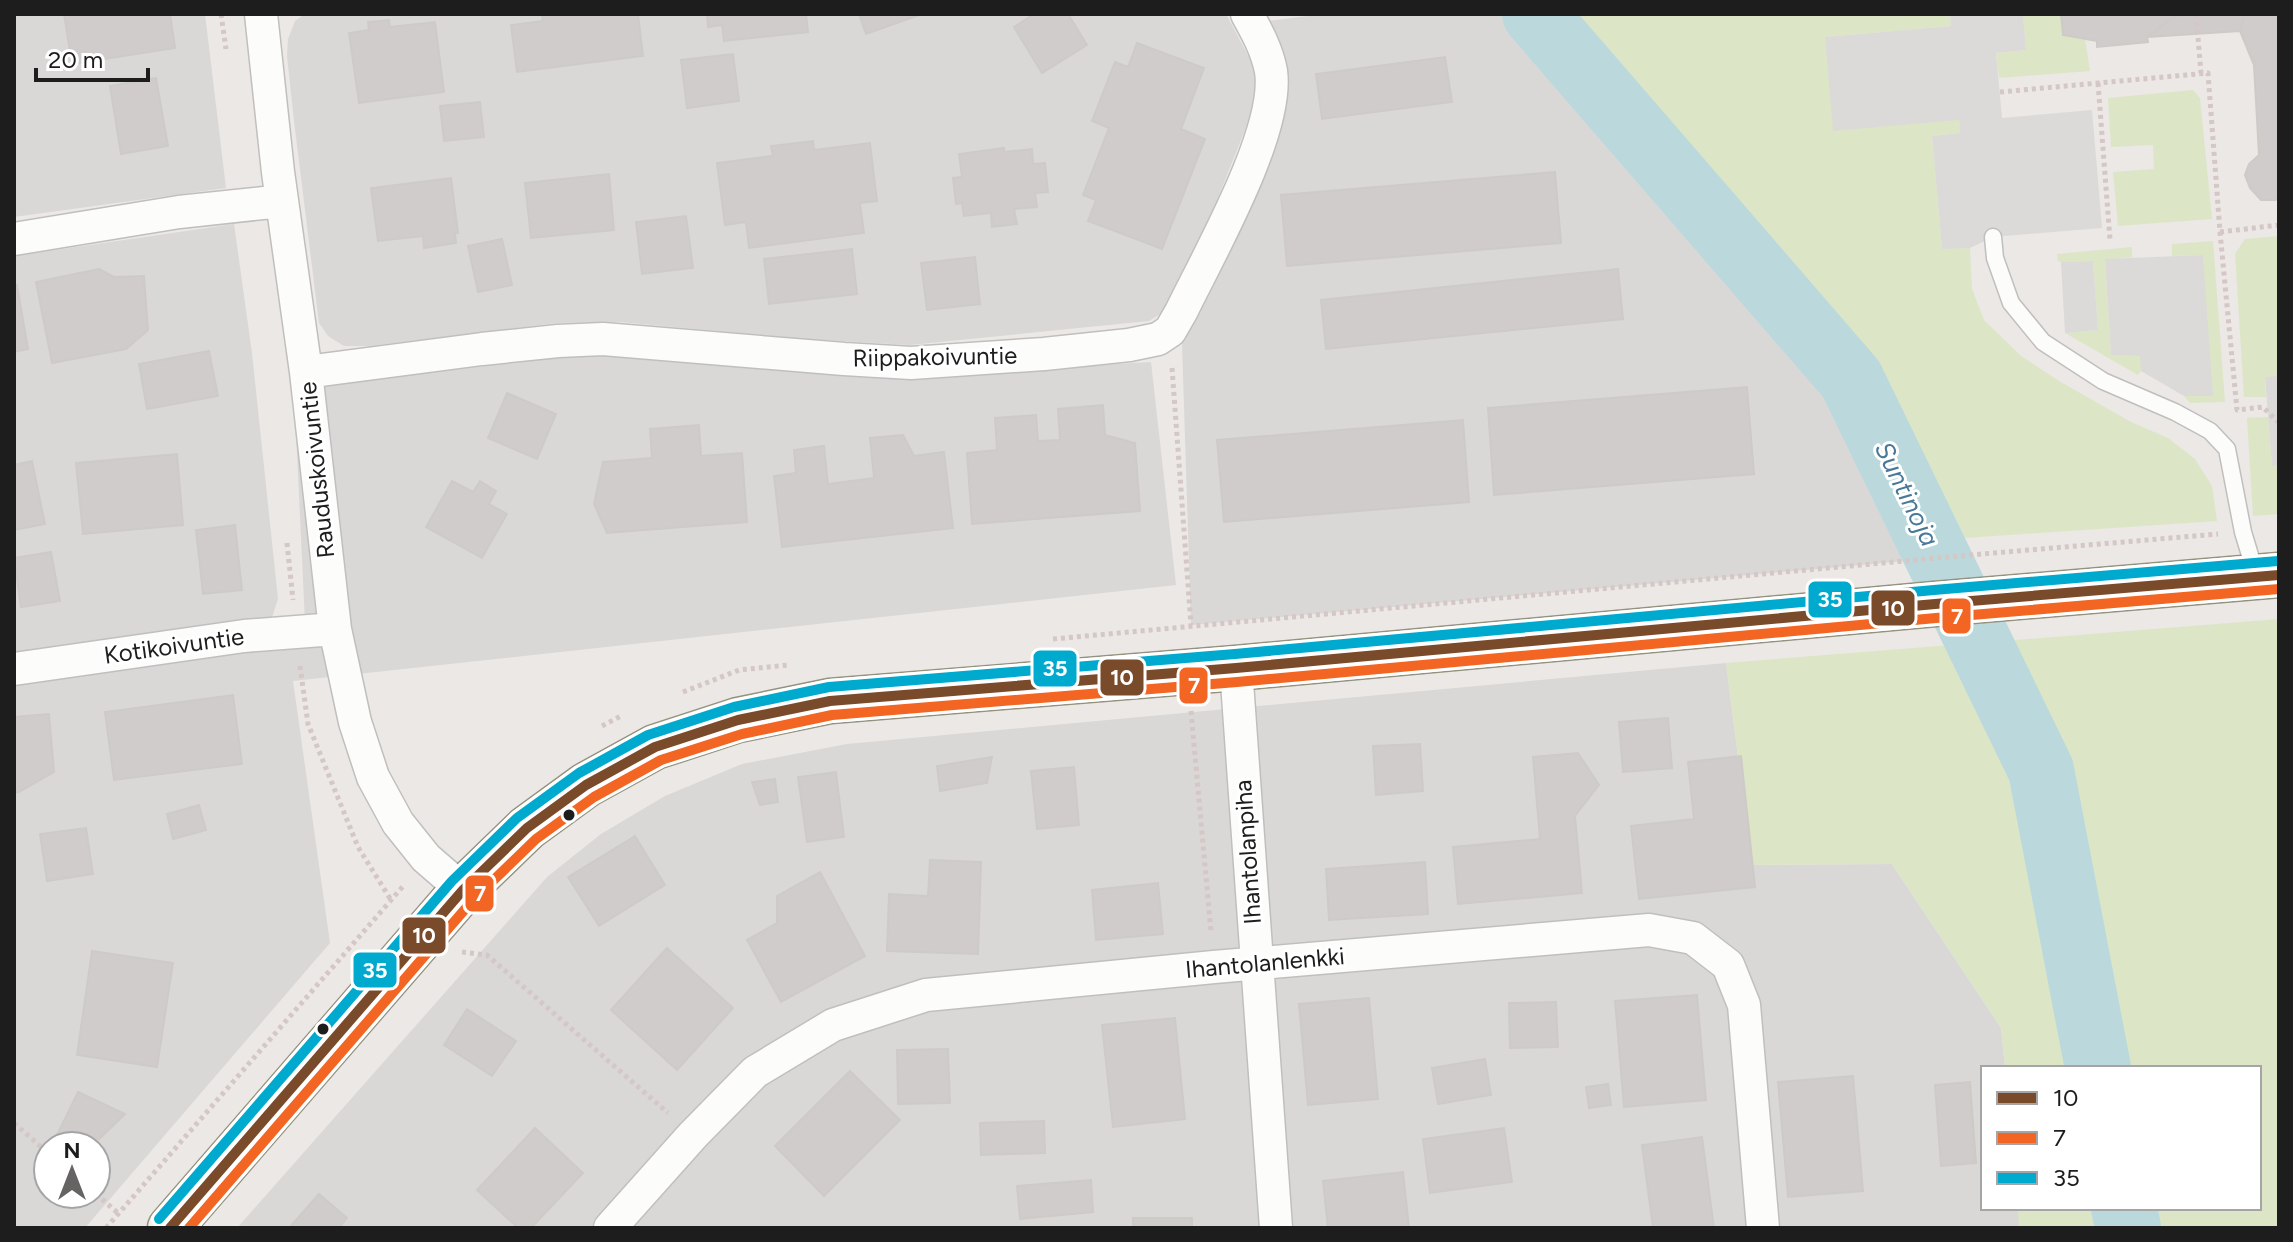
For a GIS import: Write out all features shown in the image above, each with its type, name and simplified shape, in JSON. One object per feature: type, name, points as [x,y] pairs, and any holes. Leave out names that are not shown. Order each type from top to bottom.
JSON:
[{"type":"street","name":"Rauduskoivuntie","points":[[261,14],[335,629],[355,722],[373,777],[398,823],[426,858],[463,890]]},
{"type":"street","points":[[1170,331],[1248,175],[1272,95],[1271,71],[1263,42],[1247,14]]},
{"type":"street","points":[[14,239],[179,212],[282,201]]},
{"type":"street","name":"Riippakoivuntie","points":[[306,372],[558,341],[603,339],[911,363],[1129,345],[1158,339],[1170,331]]},
{"type":"street","points":[[170,1228],[463,890],[527,828],[586,785],[655,747],[738,720],[830,701],[2268,576]]},
{"type":"street","name":"Kotikoivuntie","points":[[14,669],[244,636],[335,629]]},
{"type":"street","name":"Ihantolanpiha","points":[[1236,668],[1276,1228]]},
{"type":"street","name":"Ihantolanlenkki","points":[[610,1228],[693,1135],[755,1072],[833,1025],[926,995],[1649,930],[1693,938],[1728,965],[1744,1005],[1763,1228]]},
{"type":"lane","points":[[1993,237],[1995,258],[2011,303],[2043,342],[2103,381],[2210,431],[2227,449],[2243,532],[2268,576]]},
{"type":"path","points":[[2196,14],[2201,73]]},
{"type":"path","points":[[2000,92],[2208,73],[2237,410],[2263,407],[2278,422]]},
{"type":"path","points":[[2098,83],[2110,240]]},
{"type":"path","points":[[2220,232],[2279,225]]},
{"type":"path","points":[[1170,331],[1191,625],[1190,701],[1214,967]]},
{"type":"path","points":[[1051,639],[2243,532]]},
{"type":"path","points":[[681,692],[739,670],[801,663]]},
{"type":"path","points":[[597,730],[624,715]]},
{"type":"path","points":[[106,1228],[426,858]]},
{"type":"path","points":[[426,933],[447,950],[487,955],[693,1135]]},
{"type":"path","points":[[14,1123],[32,1139]]},
{"type":"path","points":[[112,1208],[119,1214]]},
{"type":"shaded area","points":[[14,14],[205,14],[226,188],[14,217]]},
{"type":"shaded area","points":[[305,14],[1226,14],[1251,61],[1252,23],[1323,14],[1535,14],[1851,379],[1917,560],[1191,625],[1181,312],[1248,175],[1249,120],[1201,240],[1171,300],[1162,313],[1149,321],[910,345],[620,322],[557,323],[369,346],[344,346],[328,336],[319,323],[294,121],[288,39],[295,21]]},
{"type":"shaded area","points":[[1950,14],[2023,14],[2026,50],[1996,53],[2002,118],[2092,110],[2102,228],[1993,237],[1970,248],[1942,249],[1932,136],[1960,133],[1959,120],[1833,131],[1825,37],[1951,26]]},
{"type":"shaded area","points":[[234,224],[252,353],[278,599],[272,617],[14,652],[14,256]]},
{"type":"shaded area","points":[[2203,255],[2213,396],[2184,396],[2141,371],[2140,356],[2111,355],[2105,259]]},
{"type":"shaded area","points":[[2093,261],[2098,330],[2065,333],[2061,262]]},
{"type":"shaded area","points":[[603,352],[905,376],[1151,362],[1176,585],[293,681],[330,943],[112,1197],[112,1130],[32,1130],[32,1210],[100,1210],[85,1228],[14,1228],[14,675],[305,622],[294,389]]},
{"type":"shaded area","points":[[2279,376],[2279,465],[2272,466],[2265,377]]},
{"type":"shaded area","points":[[1726,663],[1752,865],[1892,864],[2001,1028],[2005,1066],[1981,1066],[1981,1210],[2019,1210],[2021,1228],[237,1228],[547,877],[601,834],[665,796],[742,764],[847,744]]},
{"type":"green space","points":[[1572,14],[1950,14],[1951,26],[1825,37],[1959,120],[1960,133],[1932,136],[1942,248],[1970,248],[1972,289],[1984,320],[2021,356],[2131,422],[2168,438],[2195,459],[2212,486],[2217,521],[1965,538],[1865,363]]},
{"type":"green space","points":[[2023,14],[2061,14],[2085,39],[2090,71],[1999,78],[1996,53],[2026,50]]},
{"type":"green space","points":[[2193,90],[2200,98],[2212,219],[2118,226],[2113,172],[2154,169],[2153,145],[2111,147],[2108,98]]},
{"type":"green space","points":[[2279,236],[2279,376],[2265,378],[2266,397],[2244,397],[2235,254],[2245,239]]},
{"type":"green space","points":[[2213,241],[2225,402],[2190,403],[2184,396],[2212,396],[2202,255],[2172,256],[2172,244]]},
{"type":"green space","points":[[2132,247],[2132,257],[2105,260],[2111,355],[2141,356],[2138,375],[2065,333],[2098,330],[2093,261],[2061,262],[2057,254]]},
{"type":"green space","points":[[2268,417],[2272,465],[2279,465],[2279,514],[2253,516],[2247,418]]},
{"type":"green space","points":[[2279,619],[2279,1228],[2019,1228],[2018,1210],[2261,1210],[2261,1066],[2005,1066],[2001,1028],[1892,864],[1752,865],[1726,663]]},
{"type":"building","points":[[64,14],[170,14],[175,48],[72,64]]},
{"type":"building","points":[[542,14],[638,14],[643,56],[517,72],[511,25],[543,21]]},
{"type":"building","points":[[707,14],[806,14],[808,32],[724,41],[722,25],[708,27]]},
{"type":"building","points":[[859,14],[922,14],[866,34]]},
{"type":"building","points":[[1034,14],[1068,14],[1087,45],[1042,73],[1014,27]]},
{"type":"building","points":[[2061,14],[2175,16],[2147,37],[2148,42],[2097,47],[2097,41],[2063,35]]},
{"type":"building","points":[[2245,14],[2240,31],[2147,37],[2175,16]]},
{"type":"building","points":[[2245,14],[2279,14],[2279,199],[2275,200],[2261,200],[2250,188],[2245,175],[2249,164],[2259,155],[2254,65],[2240,31]]},
{"type":"building","points":[[389,20],[390,27],[435,22],[444,92],[359,103],[349,33],[369,30],[368,22]]},
{"type":"building","points":[[1137,43],[1204,68],[1181,129],[1205,139],[1162,249],[1088,221],[1096,200],[1083,195],[1109,128],[1092,121],[1115,62],[1128,67]]},
{"type":"building","points":[[733,54],[739,101],[687,108],[681,60]]},
{"type":"building","points":[[1445,57],[1452,102],[1322,119],[1316,74]]},
{"type":"building","points":[[156,78],[168,146],[121,154],[110,86]]},
{"type":"building","points":[[480,102],[484,137],[444,141],[440,106]]},
{"type":"building","points":[[813,141],[814,150],[870,143],[877,201],[860,203],[864,233],[749,248],[746,222],[725,225],[717,163],[773,156],[771,146]]},
{"type":"building","points":[[1004,148],[1004,152],[1032,149],[1033,164],[1045,163],[1048,192],[1035,193],[1037,207],[1014,209],[1017,224],[992,227],[991,213],[964,216],[962,203],[956,204],[953,178],[962,177],[959,154]]},
{"type":"building","points":[[1555,172],[1561,243],[1287,266],[1281,195]]},
{"type":"building","points":[[609,174],[614,230],[531,238],[525,183]]},
{"type":"building","points":[[451,178],[458,233],[455,233],[456,243],[424,248],[423,236],[378,241],[371,188]]},
{"type":"building","points":[[686,216],[693,268],[642,274],[636,222]]},
{"type":"building","points":[[502,239],[512,285],[478,292],[468,246]]},
{"type":"building","points":[[852,249],[857,294],[769,304],[764,259]]},
{"type":"building","points":[[975,257],[980,304],[927,310],[921,263]]},
{"type":"building","points":[[99,269],[114,277],[144,276],[148,330],[126,349],[52,363],[36,282]]},
{"type":"building","points":[[1618,269],[1623,319],[1326,349],[1321,300]]},
{"type":"building","points":[[14,285],[17,285],[28,349],[14,352]]},
{"type":"building","points":[[209,351],[218,396],[147,409],[139,364]]},
{"type":"building","points":[[1747,387],[1754,474],[1494,495],[1488,408]]},
{"type":"building","points":[[507,393],[556,414],[537,459],[488,438]]},
{"type":"building","points":[[1103,405],[1105,435],[1135,443],[1140,511],[972,524],[967,453],[997,450],[995,418],[1036,415],[1038,441],[1060,440],[1058,409]]},
{"type":"building","points":[[1463,420],[1469,502],[1224,522],[1217,440]]},
{"type":"building","points":[[699,425],[701,456],[742,453],[747,522],[607,533],[594,504],[603,462],[652,458],[650,429]]},
{"type":"building","points":[[903,435],[914,456],[944,452],[953,528],[782,547],[774,476],[796,473],[794,450],[824,446],[828,484],[874,478],[870,438]]},
{"type":"building","points":[[177,454],[183,525],[83,534],[76,463]]},
{"type":"building","points":[[32,461],[45,524],[14,530],[14,465]]},
{"type":"building","points":[[452,481],[473,492],[480,481],[496,491],[489,504],[507,514],[482,558],[426,527]]},
{"type":"building","points":[[235,525],[242,590],[203,594],[196,530]]},
{"type":"building","points":[[51,552],[60,601],[21,607],[14,558]]},
{"type":"building","points":[[233,695],[242,764],[114,780],[105,712]]},
{"type":"building","points":[[49,714],[54,772],[14,793],[14,717]]},
{"type":"building","points":[[1668,718],[1672,768],[1623,772],[1619,722]]},
{"type":"building","points":[[1420,744],[1423,791],[1376,795],[1373,746]]},
{"type":"building","points":[[1578,753],[1599,785],[1575,816],[1582,893],[1458,904],[1453,847],[1540,839],[1533,757]]},
{"type":"building","points":[[1741,756],[1755,887],[1639,899],[1631,826],[1694,819],[1688,762]]},
{"type":"building","points":[[992,757],[987,783],[940,791],[937,766]]},
{"type":"building","points":[[1074,767],[1079,825],[1037,829],[1031,771]]},
{"type":"building","points":[[836,772],[844,837],[807,842],[798,777]]},
{"type":"building","points":[[775,779],[778,802],[760,805],[752,782]]},
{"type":"building","points":[[199,805],[206,830],[173,839],[167,814]]},
{"type":"building","points":[[86,828],[93,874],[47,881],[40,834]]},
{"type":"building","points":[[635,836],[665,885],[599,926],[568,877]]},
{"type":"building","points":[[930,860],[981,862],[978,954],[887,951],[889,894],[928,896]]},
{"type":"building","points":[[1425,862],[1428,914],[1329,920],[1326,869]]},
{"type":"building","points":[[820,872],[865,956],[781,1002],[747,940],[777,923],[777,896]]},
{"type":"building","points":[[1158,883],[1163,934],[1096,940],[1092,890]]},
{"type":"building","points":[[667,948],[733,1008],[677,1070],[611,1010]]},
{"type":"building","points":[[92,951],[173,963],[157,1067],[77,1055]]},
{"type":"building","points":[[1697,995],[1706,1100],[1624,1107],[1615,1001]]},
{"type":"building","points":[[1369,998],[1378,1099],[1308,1105],[1299,1004]]},
{"type":"building","points":[[1556,1002],[1558,1047],[1510,1048],[1509,1003]]},
{"type":"building","points":[[467,1009],[516,1041],[492,1076],[444,1045]]},
{"type":"building","points":[[1175,1018],[1185,1119],[1113,1127],[1102,1025]]},
{"type":"building","points":[[948,1049],[950,1103],[898,1104],[897,1050]]},
{"type":"building","points":[[1485,1059],[1491,1095],[1438,1104],[1432,1068]]},
{"type":"building","points":[[850,1071],[900,1120],[824,1196],[775,1146]]},
{"type":"building","points":[[1853,1076],[1863,1191],[1788,1197],[1778,1082]]},
{"type":"building","points":[[1970,1082],[1976,1163],[1941,1166],[1935,1085]]},
{"type":"building","points":[[1608,1084],[1611,1105],[1589,1108],[1586,1087]]},
{"type":"building","points":[[78,1092],[125,1114],[108,1130],[59,1130]]},
{"type":"building","points":[[1044,1121],[1045,1153],[981,1155],[980,1123]]},
{"type":"building","points":[[535,1128],[583,1173],[531,1228],[518,1228],[477,1190]]},
{"type":"building","points":[[1504,1128],[1512,1182],[1430,1193],[1423,1139]]},
{"type":"building","points":[[1702,1137],[1714,1228],[1653,1228],[1642,1145]]},
{"type":"building","points":[[1403,1172],[1409,1228],[1328,1228],[1323,1181]]},
{"type":"building","points":[[1091,1180],[1093,1212],[1020,1219],[1017,1186]]},
{"type":"building","points":[[319,1194],[347,1218],[339,1228],[289,1228]]},
{"type":"building","points":[[1133,1218],[1192,1218],[1192,1228],[1133,1228]]},
{"type":"waterway","name":"Suntinoja","points":[[1535,14],[1851,379],[2041,770],[2098,1066]]},
{"type":"waterway","name":"Suntinoja","points":[[2124,1210],[2128,1228]]},
{"type":"transit line","name":"35","points":[[159,1219],[452,881],[517,818],[579,773],[648,735],[734,707],[829,687],[2278,561]]},
{"type":"transit line","name":"10","points":[[170,1228],[463,890],[527,828],[586,785],[655,747],[738,720],[830,701],[2279,575]]},
{"type":"transit line","name":"7","points":[[189,1228],[473,900],[536,839],[594,797],[661,760],[742,734],[832,715],[2279,589]]}]
